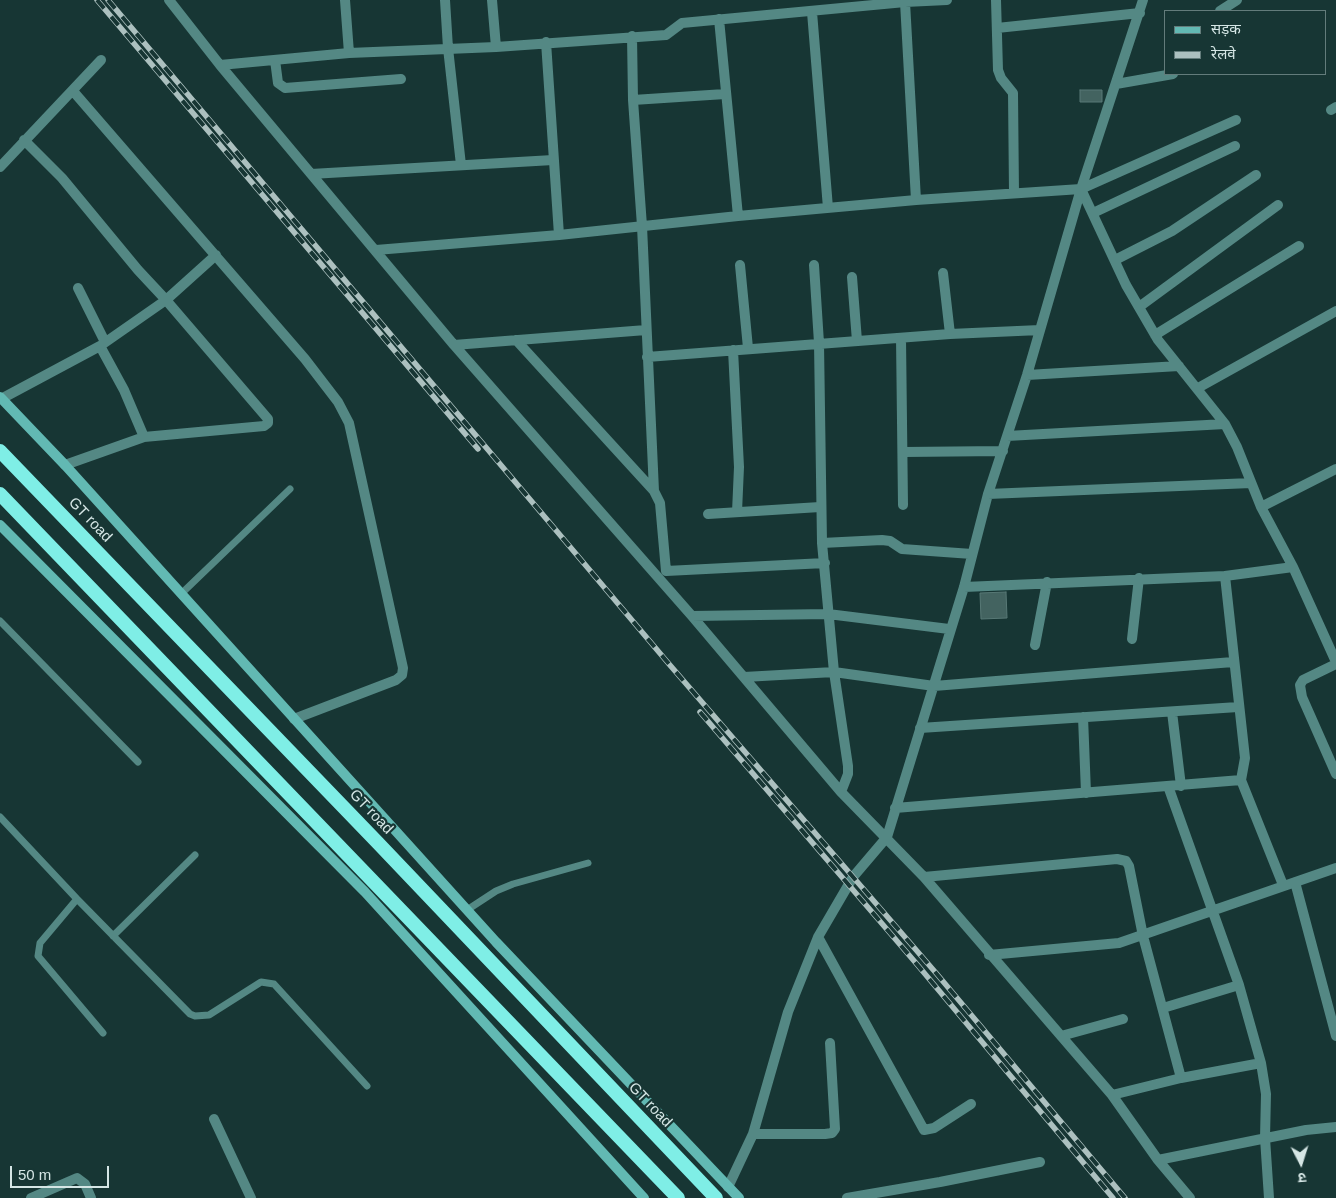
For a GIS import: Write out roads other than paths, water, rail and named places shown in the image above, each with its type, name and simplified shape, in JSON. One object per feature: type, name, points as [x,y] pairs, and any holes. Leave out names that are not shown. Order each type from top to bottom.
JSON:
[{"type":"highway","name":"GT road","points":[[0,451],[378,843],[716,1198]]},
{"type":"highway","points":[[0,494],[678,1198]]},
{"type":"main road","points":[[1,398],[65,465],[467,910],[739,1198]]},
{"type":"main road","points":[[0,525],[365,892],[644,1198]]},
{"type":"street","points":[[169,0],[220,65],[454,345],[692,616],[841,792],[924,877],[989,955],[1112,1095],[1158,1160],[1190,1198]]},
{"type":"street","points":[[345,0],[349,53]]},
{"type":"street","points":[[445,0],[448,48],[461,165]]},
{"type":"street","points":[[492,0],[496,47]]},
{"type":"street","points":[[220,65],[349,53],[496,47],[666,35],[682,23],[905,2],[947,0]]},
{"type":"street","points":[[996,0],[998,70],[1000,78],[1013,94],[1014,194]]},
{"type":"street","points":[[728,1187],[753,1134],[788,1012],[818,937],[853,877],[887,837],[934,686],[949,629],[964,587],[988,494],[1027,375],[1081,189],[1143,0]]},
{"type":"street","points":[[1222,10],[1237,0]]},
{"type":"street","points":[[905,2],[916,200]]},
{"type":"street","points":[[812,12],[828,208]]},
{"type":"street","points":[[997,28],[1140,13]]},
{"type":"street","points":[[719,19],[738,216]]},
{"type":"street","points":[[632,36],[633,100],[642,226],[654,491]]},
{"type":"street","points":[[546,42],[559,235]]},
{"type":"street","points":[[0,167],[101,60]]},
{"type":"street","points":[[275,60],[278,83],[285,88],[401,80]]},
{"type":"street","points":[[1116,84],[1167,75]]},
{"type":"street","points":[[73,91],[305,359],[349,423],[402,658],[402,675],[396,680],[294,719]]},
{"type":"street","points":[[633,100],[725,94]]},
{"type":"street","points":[[376,250],[559,235],[916,200],[1081,189],[1236,120]]},
{"type":"street","points":[[24,140],[62,178],[138,270],[166,300],[268,420],[268,423],[264,426],[144,437],[65,465]]},
{"type":"street","points":[[1093,213],[1235,146]]},
{"type":"street","points":[[311,174],[553,160]]},
{"type":"street","points":[[1115,260],[1172,231],[1256,175]]},
{"type":"street","points":[[1081,189],[1115,260],[1155,336],[1226,424],[1260,507],[1293,567],[1336,663],[1303,680],[1300,685],[1302,697],[1336,774]]},
{"type":"street","points":[[1139,307],[1278,205]]},
{"type":"street","points":[[1155,336],[1299,246]]},
{"type":"street","points":[[1,398],[102,344],[166,300],[216,255]]},
{"type":"street","points":[[740,265],[748,348]]},
{"type":"street","points":[[814,265],[819,344],[822,543],[834,672],[848,766],[841,792]]},
{"type":"street","points":[[943,273],[950,334]]},
{"type":"street","points":[[852,277],[857,341]]},
{"type":"street","points":[[78,288],[144,437]]},
{"type":"street","points":[[1198,388],[1336,311]]},
{"type":"street","points":[[454,345],[646,330]]},
{"type":"street","points":[[647,356],[950,334],[1040,330]]},
{"type":"street","points":[[902,338],[903,505]]},
{"type":"street","points":[[516,340],[654,491],[660,503],[666,571],[825,563]]},
{"type":"street","points":[[733,350],[739,467],[737,512]]},
{"type":"street","points":[[1027,375],[1179,366]]},
{"type":"street","points":[[1007,436],[1226,424]]},
{"type":"street","points":[[904,452],[1003,451]]},
{"type":"street","points":[[1260,507],[1336,469]]},
{"type":"street","points":[[988,494],[1251,483]]},
{"type":"street","points":[[708,514],[820,507]]},
{"type":"street","points":[[822,543],[882,540],[893,543],[902,549],[972,554]]},
{"type":"street","points":[[964,587],[1139,578],[1225,576],[1293,567]]},
{"type":"street","points":[[1225,576],[1245,758],[1242,780],[1283,886]]},
{"type":"street","points":[[1132,639],[1139,578]]},
{"type":"street","points":[[1035,646],[1047,582]]},
{"type":"street","points":[[692,616],[828,614],[949,629]]},
{"type":"street","points":[[744,678],[834,672],[934,686],[1233,662]]},
{"type":"street","points":[[920,728],[1238,707]]},
{"type":"street","points":[[1172,712],[1181,786]]},
{"type":"street","points":[[1083,717],[1086,793]]},
{"type":"street","points":[[895,808],[1242,780]]},
{"type":"street","points":[[1168,786],[1214,908],[1240,985],[1261,1063],[1266,1094],[1265,1138],[1269,1198]]},
{"type":"street","points":[[924,877],[1123,860],[1129,866],[1143,936],[1181,1078]]},
{"type":"street","points":[[989,955],[1111,944],[1143,936],[1214,908],[1336,868]]},
{"type":"street","points":[[1295,882],[1336,1036]]},
{"type":"street","points":[[818,937],[924,1130],[934,1128],[971,1104]]},
{"type":"street","points":[[1163,1008],[1240,985]]},
{"type":"street","points":[[1061,1036],[1123,1019]]},
{"type":"street","points":[[753,1134],[825,1134],[832,1133],[836,1129],[830,1043]]},
{"type":"street","points":[[1112,1095],[1181,1078],[1261,1063]]},
{"type":"street","points":[[214,1119],[251,1198]]},
{"type":"street","points":[[1158,1160],[1306,1130],[1336,1127]]},
{"type":"street","points":[[847,1198],[1040,1162]]},
{"type":"street","points":[[31,1198],[54,1194],[77,1178],[85,1184],[91,1198]]},
{"type":"lane","points":[[181,594],[290,489]]},
{"type":"lane","points":[[0,620],[138,762]]},
{"type":"lane","points":[[0,816],[180,1005],[195,1016],[209,1015],[261,982],[274,984],[366,1086]]},
{"type":"lane","points":[[113,936],[195,855]]},
{"type":"lane","points":[[467,910],[496,891],[513,884],[588,863]]},
{"type":"lane","points":[[77,899],[40,943],[38,956],[103,1033]]},
{"type":"railway","points":[[97,0],[478,449]]},
{"type":"railway","points":[[108,0],[669,664],[936,973],[1125,1198]]},
{"type":"railway","points":[[700,712],[915,962],[1113,1198]]}]
